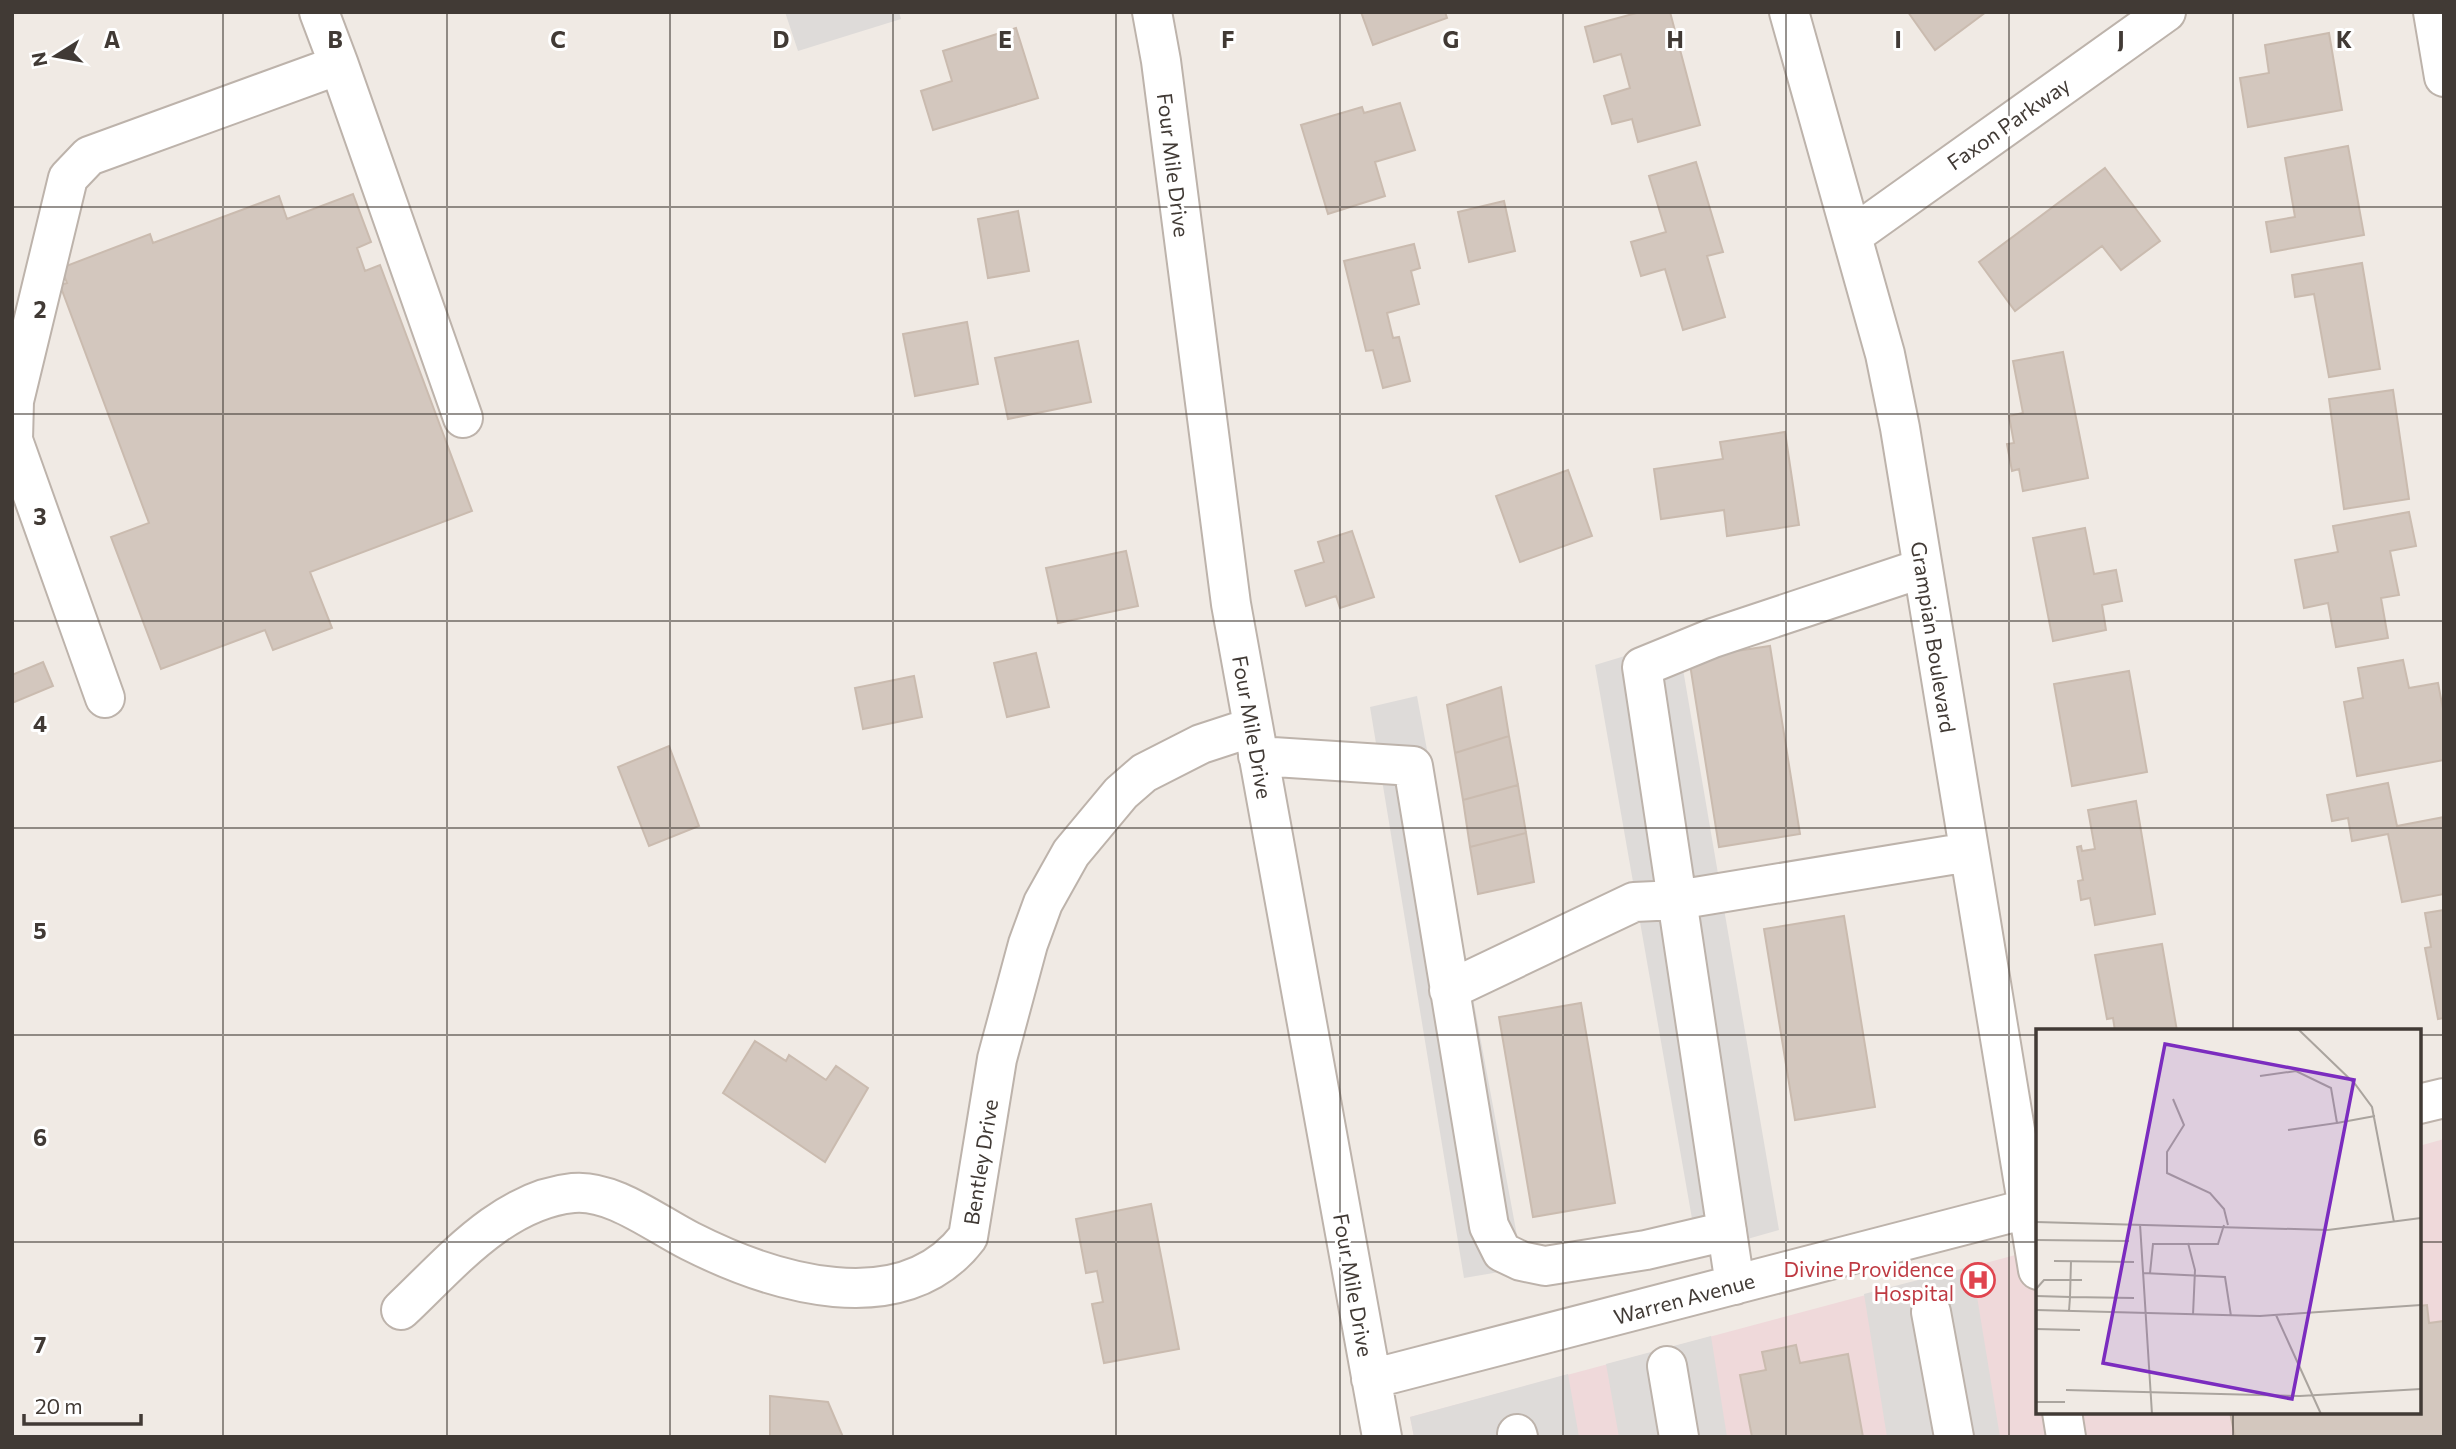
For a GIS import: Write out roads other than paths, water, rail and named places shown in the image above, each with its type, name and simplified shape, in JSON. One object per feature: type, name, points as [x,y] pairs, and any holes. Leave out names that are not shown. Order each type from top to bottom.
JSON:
[{"type":"street","points":[[319,12],[463,418]]},
{"type":"street","name":"Four Mile Drive","points":[[1152,12],[1161,61],[1231,604],[1381,1437]]},
{"type":"street","name":"Grampian Boulevard","points":[[1789,12],[1885,354],[1904,447],[1969,852],[2032,1207],[2036,1249]]},
{"type":"street","name":"Faxon Parkway","points":[[1852,236],[2166,12]]},
{"type":"street","points":[[2433,12],[2444,77]]},
{"type":"street","points":[[105,698],[13,440],[14,401],[68,178],[89,156],[339,65]]},
{"type":"street","points":[[1735,1285],[1642,667],[1713,638],[1923,568]]},
{"type":"street","points":[[1255,742],[1413,766],[1489,1226],[1502,1252],[1521,1261],[1545,1266],[1646,1250],[1727,1231]]},
{"type":"street","name":"Bentley Drive","points":[[401,1310],[473,1242],[524,1205],[574,1192],[607,1196],[692,1242],[773,1276],[802,1284],[847,1287],[896,1284],[921,1277],[954,1255],[968,1237],[997,1059],[1028,944],[1043,903],[1071,853],[1121,793],[1144,773],[1201,744],[1255,742]]},
{"type":"street","points":[[1449,990],[1634,902],[1677,900],[1969,852]]},
{"type":"street","points":[[2421,1104],[2444,1098]]},
{"type":"street","name":"Warren Avenue","points":[[1371,1379],[2032,1207]]},
{"type":"street","points":[[1931,1312],[1954,1437]]},
{"type":"street","points":[[1667,1366],[1679,1437]]},
{"type":"street","points":[[2062,1414],[2066,1437]]},
{"type":"place","name":"Divine Providence Hospital","points":[[1978,1280]]}]
